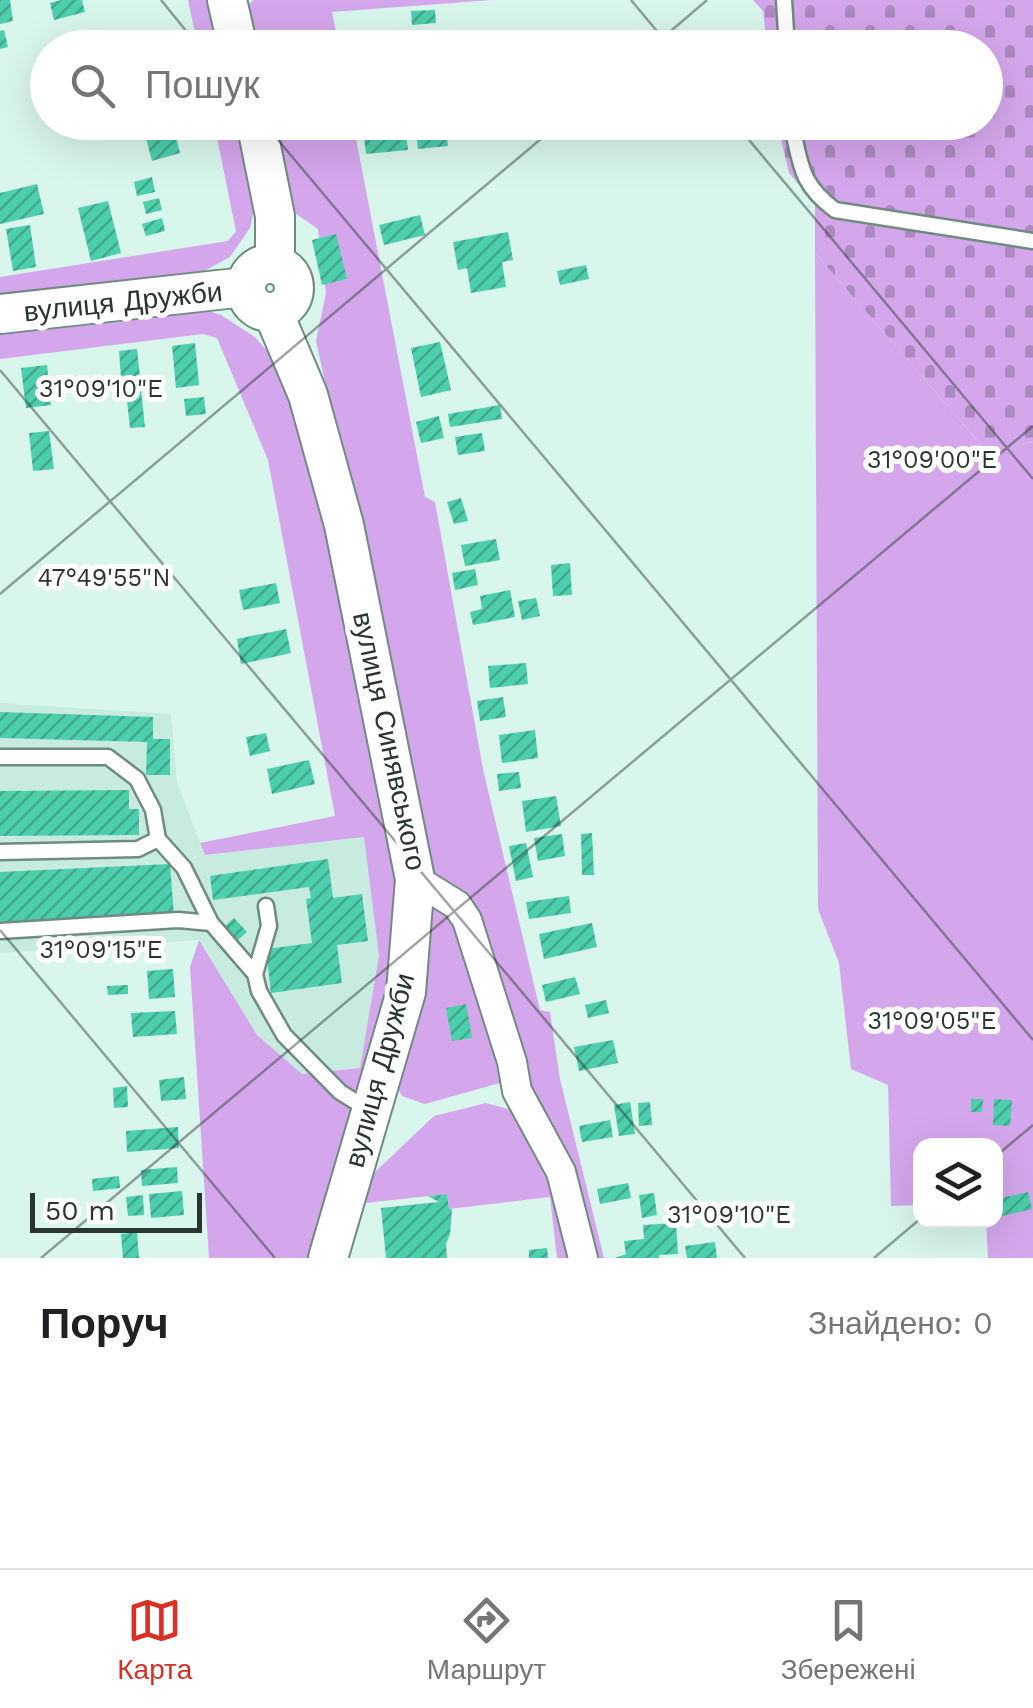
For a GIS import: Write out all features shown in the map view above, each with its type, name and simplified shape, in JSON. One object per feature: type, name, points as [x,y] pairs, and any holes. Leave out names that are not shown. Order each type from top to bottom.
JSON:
[{"type":"street","points":[[227,0],[234,30]]},
{"type":"street","points":[[260,140],[273,203],[260,276]]},
{"type":"street","name":"вулиця Синявського","points":[[260,276],[289,273],[294,289],[288,304],[273,312],[308,395],[344,524],[415,879],[457,905],[468,920],[512,1062],[517,1091],[562,1172],[583,1258]]},
{"type":"street","name":"вулиця Дружби","points":[[0,314],[260,276]]},
{"type":"street","name":"вулиця Дружби","points":[[328,1258],[406,992],[415,879]]},
{"type":"lane","points":[[784,0],[786,30]]},
{"type":"lane","points":[[796,140],[803,175],[814,195],[835,210],[1033,241]]},
{"type":"lane","points":[[0,757],[108,756],[137,779],[153,810],[158,839],[184,868],[211,923],[255,974],[284,1035],[340,1092],[370,1111]]},
{"type":"lane","points":[[0,852],[138,848],[158,839]]},
{"type":"lane","points":[[255,974],[268,926],[266,906]]},
{"type":"lane","points":[[0,931],[178,920],[211,923]]},
{"type":"shaded area","points":[[0,703],[171,714],[177,783],[205,855],[364,837],[379,957],[360,1068],[302,1074],[257,1035],[199,940],[0,953]]},
{"type":"green space","points":[[188,0],[210,0],[217,30],[194,30]]},
{"type":"green space","points":[[254,0],[492,0],[332,12],[336,30],[247,30],[244,8]]},
{"type":"green space","points":[[753,0],[1033,0],[1033,442],[985,449],[815,253],[815,203],[789,173],[781,140],[1003,140],[1003,30],[765,30],[763,11]]},
{"type":"green space","points":[[217,140],[243,140],[255,204],[250,228],[230,257],[193,277],[0,301],[0,277],[228,241],[236,231]]},
{"type":"green space","points":[[273,140],[356,140],[425,497],[435,502],[483,769],[540,1010],[550,1012],[560,1079],[604,1258],[590,1258],[528,1095],[476,916],[433,881],[316,341],[326,293],[318,229],[292,211]]},
{"type":"green space","points":[[815,253],[985,449],[1033,442],[1033,1258],[988,1258],[986,1228],[1003,1228],[1003,1138],[913,1138],[913,1205],[891,1206],[888,1085],[851,1069],[839,963],[818,909]]},
{"type":"green space","points":[[186,304],[221,315],[255,337],[276,361],[312,441],[396,850],[397,974],[311,1258],[209,1258],[190,967],[199,940],[257,1035],[302,1074],[360,1068],[379,956],[364,837],[205,855],[200,843],[335,816],[268,460],[217,338],[203,334],[0,359],[0,324]]},
{"type":"green space","points":[[424,899],[453,915],[503,1079],[425,1104],[402,1096],[395,1083]]},
{"type":"green space","points":[[486,1103],[516,1111],[554,1178],[578,1258],[557,1258],[550,1197],[449,1209],[447,1194],[356,1204],[375,1172],[434,1116]]},
{"type":"building","points":[[0,0],[10,0],[13,21],[0,24]]},
{"type":"building","points":[[82,0],[85,12],[54,20],[50,3]]},
{"type":"building","points":[[435,10],[436,23],[412,25],[411,11]]},
{"type":"building","points":[[4,30],[8,47],[0,49],[0,31]]},
{"type":"building","points":[[146,140],[177,140],[180,153],[152,161]]},
{"type":"building","points":[[364,140],[407,140],[408,150],[366,154]]},
{"type":"building","points":[[417,140],[447,140],[448,146],[418,149]]},
{"type":"building","points":[[152,177],[155,192],[137,196],[134,182]]},
{"type":"building","points":[[37,184],[44,214],[0,224],[0,193]]},
{"type":"building","points":[[159,198],[162,210],[146,214],[143,202]]},
{"type":"building","points":[[108,201],[121,253],[91,261],[78,208]]},
{"type":"building","points":[[420,215],[425,235],[384,245],[379,225]]},
{"type":"building","points":[[162,218],[165,231],[146,236],[142,224]]},
{"type":"building","points":[[30,225],[36,267],[13,271],[6,229]]},
{"type":"building","points":[[508,232],[513,260],[502,262],[506,287],[471,293],[467,268],[458,270],[453,242]]},
{"type":"building","points":[[336,234],[347,279],[322,285],[312,240]]},
{"type":"building","points":[[586,265],[589,279],[560,285],[557,271]]},
{"type":"building","points":[[440,342],[451,390],[421,397],[411,348]]},
{"type":"building","points":[[195,343],[199,385],[176,388],[172,346]]},
{"type":"building","points":[[137,349],[140,376],[121,378],[119,351]]},
{"type":"building","points":[[47,365],[51,405],[26,408],[21,368]]},
{"type":"building","points":[[141,390],[145,427],[130,428],[126,392]]},
{"type":"building","points":[[204,397],[206,414],[186,416],[184,399]]},
{"type":"building","points":[[500,405],[502,419],[450,427],[448,414]]},
{"type":"building","points":[[439,416],[444,438],[421,443],[416,422]]},
{"type":"building","points":[[49,431],[54,469],[33,471],[29,433]]},
{"type":"building","points":[[482,433],[485,451],[458,455],[455,437]]},
{"type":"building","points":[[461,498],[468,521],[454,524],[447,502]]},
{"type":"building","points":[[496,539],[500,560],[465,566],[461,545]]},
{"type":"building","points":[[570,563],[572,595],[553,596],[551,565]]},
{"type":"building","points":[[475,569],[478,585],[455,590],[452,573]]},
{"type":"building","points":[[276,583],[280,603],[243,610],[239,590]]},
{"type":"building","points":[[510,590],[515,617],[473,625],[470,612],[482,609],[480,596]]},
{"type":"building","points":[[536,598],[540,616],[522,620],[518,601]]},
{"type":"building","points":[[286,629],[291,653],[241,664],[237,639]]},
{"type":"building","points":[[526,663],[528,684],[490,688],[488,666]]},
{"type":"building","points":[[503,697],[506,717],[480,721],[477,701]]},
{"type":"building","points":[[0,712],[153,717],[153,739],[170,739],[170,775],[146,775],[147,742],[0,738]]},
{"type":"building","points":[[535,730],[538,758],[502,763],[499,735]]},
{"type":"building","points":[[266,733],[270,751],[250,756],[246,737]]},
{"type":"building","points":[[309,760],[315,784],[272,794],[267,769]]},
{"type":"building","points":[[519,772],[521,788],[499,791],[497,774]]},
{"type":"building","points":[[129,790],[129,809],[139,809],[139,835],[0,836],[0,791]]},
{"type":"building","points":[[556,796],[561,826],[526,832],[522,801]]},
{"type":"building","points":[[592,833],[594,875],[582,875],[581,834]]},
{"type":"building","points":[[562,834],[565,856],[538,861],[534,838]]},
{"type":"building","points":[[526,843],[533,877],[516,881],[509,846]]},
{"type":"building","points":[[328,859],[333,898],[362,894],[368,941],[337,945],[342,983],[271,993],[266,949],[312,943],[306,899],[311,898],[309,887],[213,900],[210,876]]},
{"type":"building","points":[[170,864],[174,915],[0,922],[0,872]]},
{"type":"building","points":[[569,896],[571,913],[529,919],[526,902]]},
{"type":"building","points":[[234,918],[247,932],[238,940],[225,926]]},
{"type":"building","points":[[592,923],[597,947],[544,959],[539,934]]},
{"type":"building","points":[[173,969],[175,997],[149,999],[147,971]]},
{"type":"building","points":[[575,977],[580,994],[546,1002],[542,985]]},
{"type":"building","points":[[128,985],[128,994],[108,995],[107,986]]},
{"type":"building","points":[[606,1000],[609,1013],[588,1018],[585,1005]]},
{"type":"building","points":[[466,1004],[472,1038],[452,1041],[446,1008]]},
{"type":"building","points":[[175,1011],[177,1034],[133,1037],[131,1013]]},
{"type":"building","points":[[613,1040],[618,1063],[579,1071],[574,1047]]},
{"type":"building","points":[[184,1077],[186,1099],[161,1101],[159,1080]]},
{"type":"building","points":[[127,1086],[128,1107],[114,1108],[113,1088]]},
{"type":"building","points":[[971,1099],[983,1099],[982,1112],[971,1112]]},
{"type":"building","points":[[994,1099],[1012,1100],[1010,1126],[993,1125]]},
{"type":"building","points":[[630,1102],[635,1134],[619,1136],[614,1105]]},
{"type":"building","points":[[650,1102],[652,1125],[639,1126],[638,1103]]},
{"type":"building","points":[[610,1120],[613,1137],[582,1142],[579,1126]]},
{"type":"building","points":[[178,1127],[179,1148],[127,1152],[126,1131]]},
{"type":"building","points":[[177,1167],[178,1183],[142,1186],[141,1170]]},
{"type":"building","points":[[119,1176],[120,1188],[93,1191],[92,1179]]},
{"type":"building","points":[[628,1183],[631,1198],[600,1204],[597,1189]]},
{"type":"building","points":[[182,1191],[184,1215],[151,1218],[149,1194]]},
{"type":"building","points":[[1028,1192],[1032,1209],[1003,1216],[1003,1197]]},
{"type":"building","points":[[654,1193],[657,1215],[642,1218],[639,1195]]},
{"type":"building","points":[[447,1194],[452,1209],[447,1258],[386,1258],[381,1208],[439,1202],[428,1196]]},
{"type":"building","points":[[143,1195],[144,1215],[128,1216],[126,1197]]},
{"type":"building","points":[[676,1223],[678,1254],[615,1258],[626,1254],[624,1241],[644,1239],[643,1225]]},
{"type":"building","points":[[137,1232],[139,1258],[123,1258],[121,1234]]},
{"type":"building","points":[[715,1242],[717,1258],[687,1258],[685,1246]]},
{"type":"building","points":[[547,1248],[548,1258],[529,1258],[529,1250]]}]
